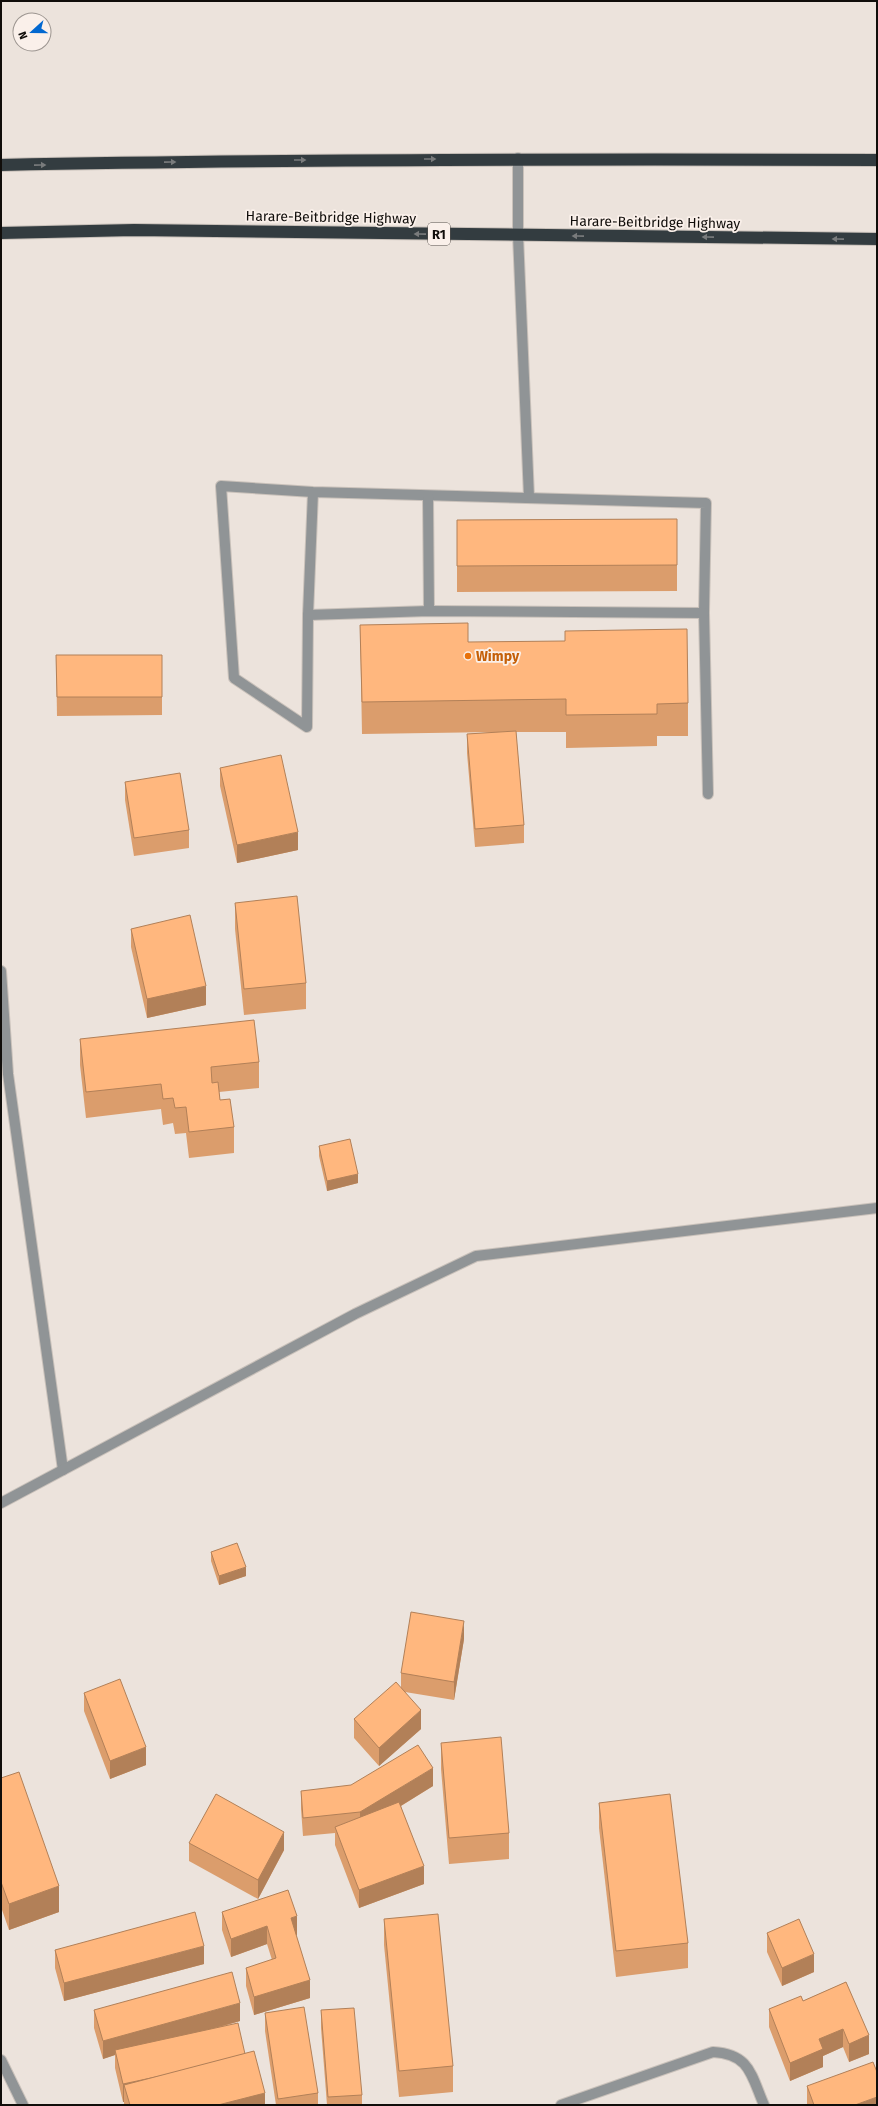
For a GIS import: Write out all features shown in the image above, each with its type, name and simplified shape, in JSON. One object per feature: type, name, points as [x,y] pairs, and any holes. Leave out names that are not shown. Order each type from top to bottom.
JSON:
[{"type":"highway","points":[[1,165],[518,158],[877,160]]},
{"type":"highway","name":"Harare-Beitbridge Highway","points":[[1,233],[134,230],[877,239]]},
{"type":"street","points":[[518,158],[518,235],[529,497]]},
{"type":"street","points":[[313,492],[308,615],[307,727],[234,678],[221,486],[313,492],[706,503],[704,614],[708,794]]},
{"type":"street","points":[[428,496],[428,611]]},
{"type":"street","points":[[308,615],[428,611],[704,614]]},
{"type":"street","points":[[1,971],[8,1074],[63,1470]]},
{"type":"street","points":[[1,1503],[355,1314],[476,1256],[877,1208]]},
{"type":"street","points":[[561,2105],[713,2052],[728,2053],[742,2060],[749,2070],[764,2105]]},
{"type":"street","points":[[1,2060],[23,2105]]},
{"type":"building","points":[[677,519],[677,565],[457,566],[457,520]]},
{"type":"building","points":[[468,623],[468,642],[565,641],[565,631],[687,629],[688,703],[657,704],[657,714],[566,715],[566,699],[362,702],[360,625]]},
{"type":"building","points":[[56,655],[162,655],[162,697],[57,697]]},
{"type":"building","points":[[516,731],[524,825],[475,829],[467,734]]},
{"type":"building","points":[[281,755],[298,832],[237,845],[220,768]]},
{"type":"building","points":[[180,773],[189,830],[134,838],[125,782]]},
{"type":"building","points":[[297,896],[306,983],[244,989],[235,903]]},
{"type":"building","points":[[190,915],[206,986],[147,999],[131,929]]},
{"type":"building","points":[[254,1020],[259,1062],[211,1067],[212,1083],[218,1082],[220,1100],[230,1099],[234,1127],[189,1132],[186,1107],[175,1108],[173,1098],[163,1099],[161,1084],[86,1092],[80,1039]]},
{"type":"building","points":[[350,1139],[358,1174],[327,1181],[319,1146]]},
{"type":"building","points":[[237,1543],[246,1567],[219,1576],[211,1552]]},
{"type":"building","points":[[411,1612],[464,1621],[454,1682],[401,1673]]},
{"type":"building","points":[[120,1679],[146,1747],[110,1761],[84,1693]]},
{"type":"building","points":[[396,1682],[421,1710],[379,1748],[354,1719]]},
{"type":"building","points":[[501,1737],[509,1833],[449,1838],[441,1743]]},
{"type":"building","points":[[418,1745],[433,1768],[360,1812],[303,1818],[301,1791],[351,1785]]},
{"type":"building","points":[[19,1772],[59,1886],[9,1904],[1,1882],[1,1778]]},
{"type":"building","points":[[216,1794],[284,1832],[258,1880],[189,1843]]},
{"type":"building","points":[[670,1794],[688,1943],[616,1951],[599,1803]]},
{"type":"building","points":[[399,1802],[424,1866],[359,1890],[335,1827]]},
{"type":"building","points":[[288,1890],[297,1916],[291,1918],[310,1980],[254,1997],[246,1968],[276,1958],[267,1926],[231,1939],[222,1912]]},
{"type":"building","points":[[195,1912],[204,1946],[64,1983],[55,1950]]},
{"type":"building","points":[[438,1914],[453,2066],[399,2071],[384,1919]]},
{"type":"building","points":[[799,1919],[814,1954],[782,1968],[767,1933]]},
{"type":"building","points":[[232,1972],[240,2003],[103,2041],[94,2010]]},
{"type":"building","points":[[846,1982],[869,2035],[849,2044],[843,2029],[819,2039],[823,2049],[790,2063],[769,2009],[801,1996],[803,2001]]},
{"type":"building","points":[[304,2007],[318,2093],[278,2099],[265,2013]]},
{"type":"building","points":[[354,2008],[362,2095],[328,2097],[321,2010]]},
{"type":"building","points":[[238,2023],[245,2054],[165,2075],[123,2084],[115,2050]]},
{"type":"building","points":[[254,2051],[265,2093],[218,2105],[130,2105],[124,2085]]},
{"type":"building","points":[[873,2062],[877,2072],[877,2097],[855,2105],[814,2105],[807,2086]]},
{"type":"place","name":"Wimpy","points":[[468,656]]}]
